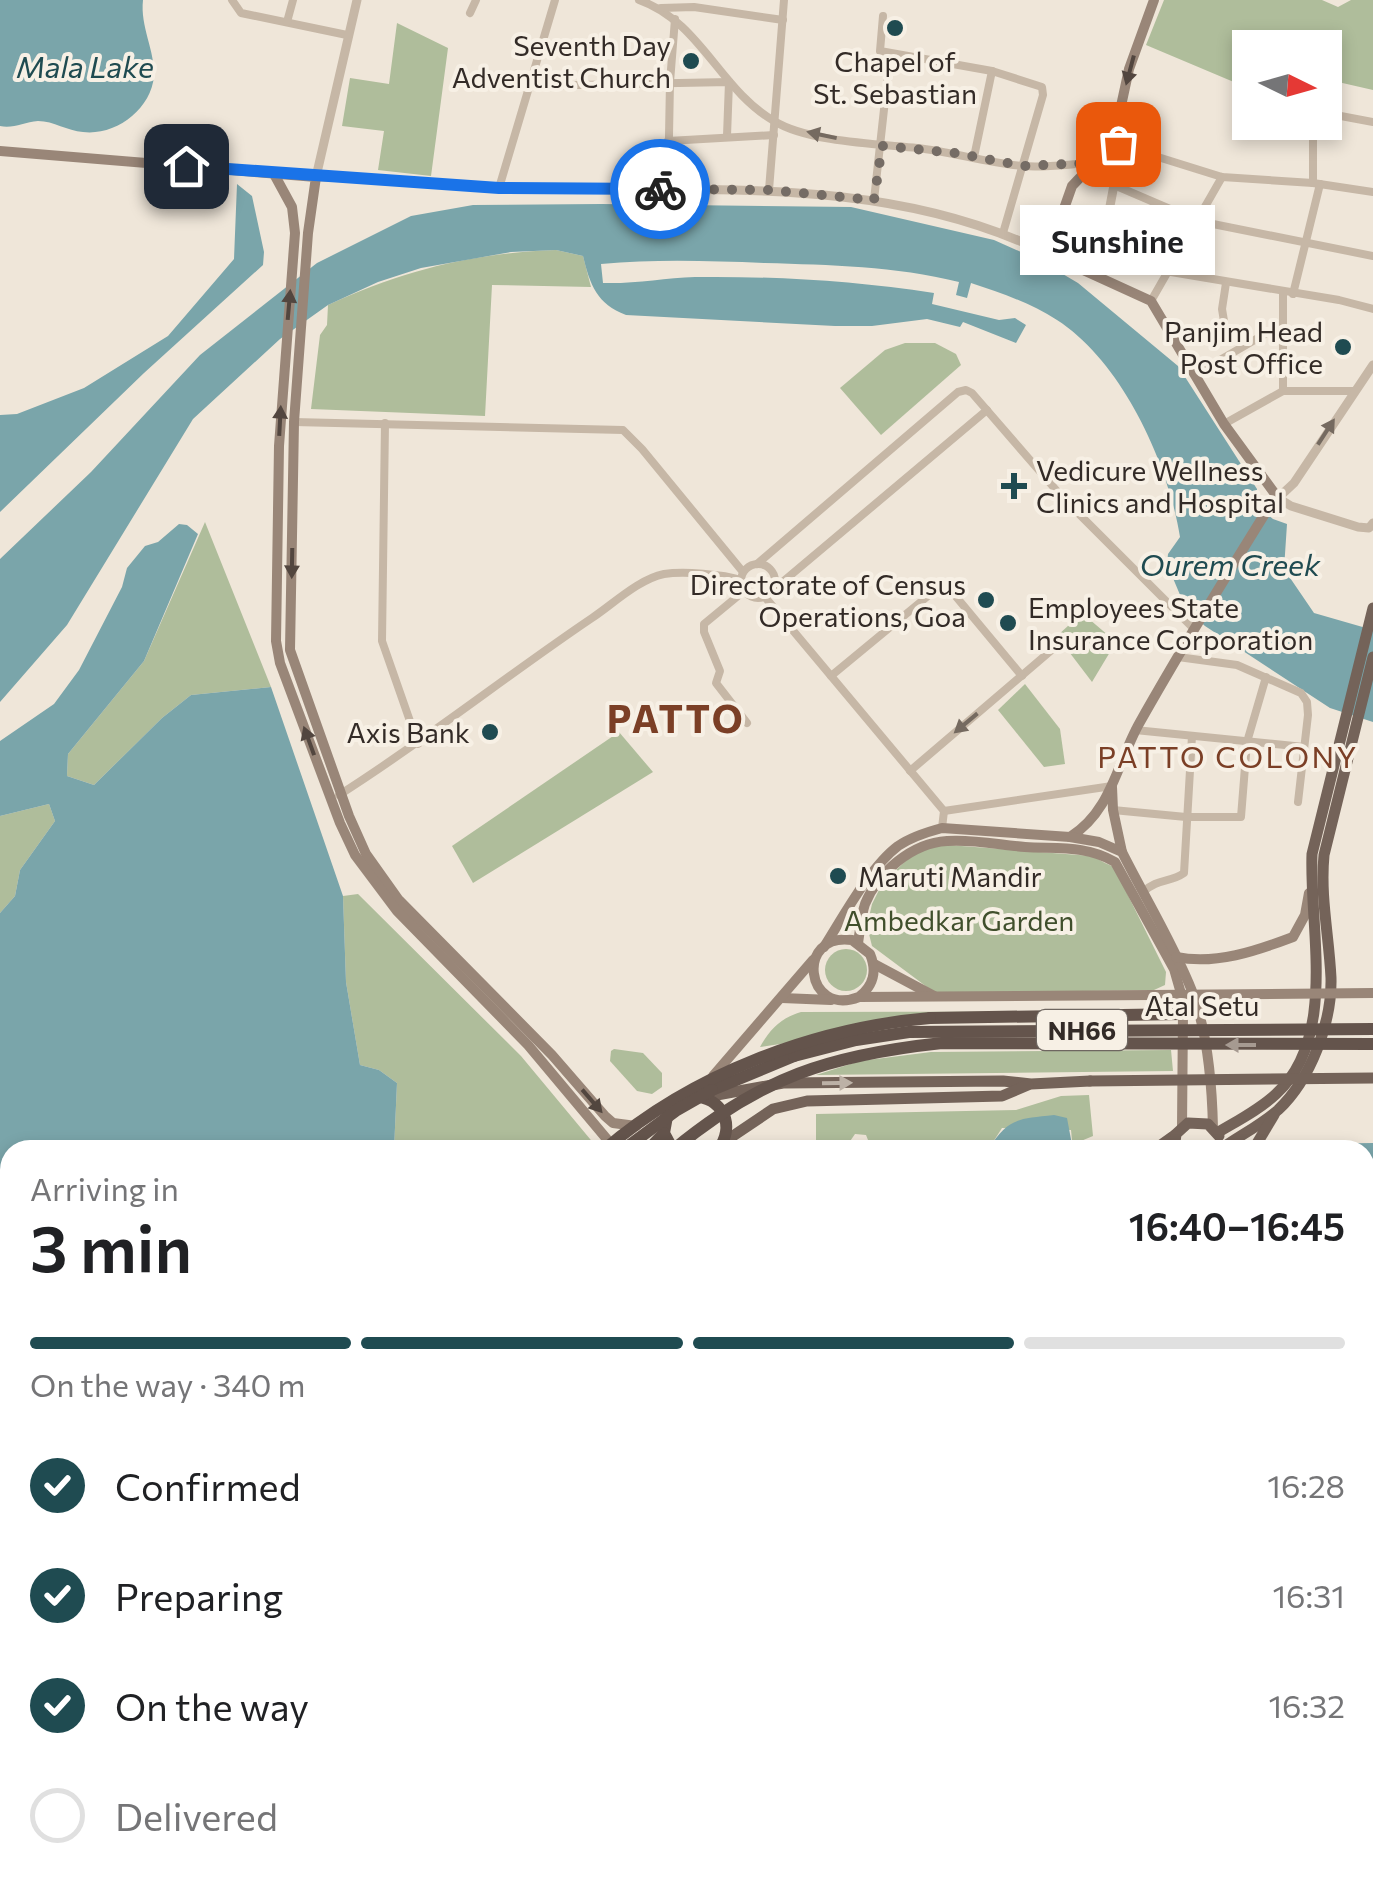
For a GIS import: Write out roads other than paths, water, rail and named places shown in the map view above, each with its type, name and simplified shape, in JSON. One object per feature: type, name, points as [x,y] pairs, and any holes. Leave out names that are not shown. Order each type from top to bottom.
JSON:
[{"type":"highway","points":[[619,1140],[678,1099],[757,1060],[830,1035],[930,1018],[1182,1009]]},
{"type":"highway","name":"Atal Setu","points":[[634,1140],[712,1090],[794,1056],[856,1040],[909,1032],[1373,1028]]},
{"type":"highway","name":"Atal Setu","points":[[685,1140],[749,1094],[859,1053],[942,1043],[1373,1044]]},
{"type":"highway","points":[[667,1140],[665,1118],[680,1100],[701,1096],[714,1102],[725,1116],[723,1140]]},
{"type":"highway","points":[[658,1140],[664,1134]]},
{"type":"main road","points":[[1070,838],[1094,820],[1136,730],[1195,626],[1278,498],[1224,424],[1152,302],[1048,254],[1072,186],[1113,143],[1130,69],[1154,0]]},
{"type":"main road","points":[[0,151],[316,177],[294,422],[290,650],[355,855],[397,912],[528,1046],[611,1140]]},
{"type":"main road","points":[[274,174],[292,207],[295,233],[282,378],[276,641],[280,663],[336,797],[366,854],[398,899],[491,991],[612,1123],[645,1126],[665,1118]]},
{"type":"main road","points":[[280,465],[294,466]]},
{"type":"main road","points":[[1259,1140],[1309,1068],[1328,1008],[1331,979],[1321,887],[1324,856],[1373,608]]},
{"type":"main road","points":[[1176,957],[1202,962],[1265,948],[1294,937],[1305,915],[1312,854],[1373,657]]},
{"type":"main road","points":[[1112,786],[1122,852],[1195,1002],[1218,1140]]},
{"type":"main road","points":[[701,1096],[820,951],[866,883],[898,846],[942,828],[1070,838],[1099,842],[1122,852]]},
{"type":"main road","points":[[858,943],[865,904],[905,854],[924,844],[948,840],[1076,847],[1098,852],[1116,862],[1174,969],[1182,1009],[1176,1140]]},
{"type":"main road","points":[[1215,1130],[1277,1093],[1295,1072],[1314,1008],[1318,974],[1310,886]]},
{"type":"main road","points":[[836,1000],[821,991],[814,980],[813,967],[820,951],[840,939],[858,943],[874,964],[936,998]]},
{"type":"main road","points":[[859,997],[871,983],[874,964]]},
{"type":"main road","points":[[782,998],[1373,993]]},
{"type":"main road","points":[[1182,1009],[1195,1002]]},
{"type":"main road","points":[[701,1096],[782,1084],[1373,1078]]},
{"type":"main road","points":[[731,1140],[773,1109],[807,1101],[1002,1096],[1031,1084]]},
{"type":"main road","points":[[1234,1140],[1276,1111]]},
{"type":"main road","points":[[1166,1140],[1194,1122],[1215,1130]]},
{"type":"street","points":[[232,0],[240,13],[347,35]]},
{"type":"street","points":[[287,22],[293,0]]},
{"type":"street","points":[[357,0],[316,177],[370,177],[499,188],[769,190],[874,200],[1003,233],[1048,254]]},
{"type":"street","points":[[470,13],[476,0]]},
{"type":"street","points":[[499,188],[555,0]]},
{"type":"street","points":[[639,0],[661,8],[675,19],[701,44],[729,82],[774,122],[818,136],[1023,166],[1092,163]]},
{"type":"street","points":[[769,190],[784,0]]},
{"type":"street","points":[[661,8],[694,7],[783,20]]},
{"type":"street","points":[[874,200],[882,146],[882,16]]},
{"type":"street","points":[[668,189],[675,19]]},
{"type":"street","points":[[885,53],[992,71],[1042,87],[1003,233]]},
{"type":"street","points":[[974,156],[992,71]]},
{"type":"street","points":[[528,86],[729,82]]},
{"type":"street","points":[[727,136],[729,82]]},
{"type":"street","points":[[1342,116],[1373,122]]},
{"type":"street","points":[[668,141],[774,135]]},
{"type":"street","points":[[1284,391],[1282,324],[1305,243],[1316,183],[1314,140]]},
{"type":"street","points":[[1085,271],[1110,206],[1113,143],[1222,177],[1316,183],[1373,192]]},
{"type":"street","points":[[1152,302],[1222,177]]},
{"type":"street","points":[[1114,184],[1198,221],[1373,256]]},
{"type":"street","points":[[1170,272],[1373,309]]},
{"type":"street","points":[[1226,283],[1222,309],[1226,333]]},
{"type":"street","points":[[1196,374],[1282,324]]},
{"type":"street","points":[[1373,365],[1294,482],[1278,498],[1291,506],[1358,527],[1369,528],[1373,523]]},
{"type":"street","points":[[336,797],[418,744],[644,583],[664,574],[742,576],[958,392],[966,390],[988,410],[1062,498],[1195,626]]},
{"type":"street","points":[[1224,424],[1284,391],[1352,391]]},
{"type":"street","points":[[294,422],[624,430],[742,576],[744,591],[753,598],[765,597],[988,410]]},
{"type":"street","points":[[385,422],[382,641],[418,744]]},
{"type":"street","points":[[756,564],[772,572],[773,590]]},
{"type":"street","points":[[831,676],[940,586],[948,587],[1022,676]]},
{"type":"street","points":[[744,591],[704,624],[720,670],[716,683],[747,723]]},
{"type":"street","points":[[765,597],[944,811],[942,828]]},
{"type":"street","points":[[910,770],[1060,642]]},
{"type":"street","points":[[1178,657],[1237,665],[1301,693],[1307,702],[1298,802]]},
{"type":"street","points":[[1113,810],[1186,817],[1241,817],[1247,742],[1266,677]]},
{"type":"street","points":[[1136,730],[1304,748]]},
{"type":"street","points":[[1143,892],[1160,879],[1184,873],[1192,736]]},
{"type":"street","points":[[944,811],[1112,786]]},
{"type":"water","name":"Mala Lake","points":[[0,0],[143,0],[154,76],[139,110],[119,125],[95,132],[38,121],[0,126]]},
{"type":"water","points":[[237,184],[252,196],[264,252],[263,265],[0,512],[0,415],[17,414],[84,388],[168,336],[234,259]]},
{"type":"water","name":"Ourem Creek","points":[[473,205],[851,207],[994,240],[1078,283],[1178,366],[1257,489],[1257,505],[1273,519],[1287,524],[1284,569],[1314,613],[1373,630],[1373,722],[1330,708],[1205,626],[1186,609],[1167,564],[1168,554],[1180,537],[1153,446],[1102,361],[1080,338],[1047,314],[971,283],[967,298],[956,295],[959,282],[887,269],[703,261],[601,264],[603,283],[755,277],[845,282],[934,293],[932,304],[999,320],[1015,318],[1026,325],[1016,343],[963,322],[960,327],[927,319],[835,326],[626,315],[601,299],[583,256],[556,250],[511,252],[421,268],[328,305],[280,339],[193,419],[67,625],[0,702],[0,559],[91,472],[200,355],[317,263],[411,216]]},
{"type":"water","points":[[179,524],[198,534],[144,661],[68,754],[67,776],[94,785],[191,695],[271,687],[343,896],[346,982],[360,1065],[379,1070],[397,1083],[394,1140],[0,1140],[0,913],[15,896],[20,870],[55,821],[49,804],[0,816],[0,741],[54,704],[79,670],[122,587],[127,568],[145,546],[158,542]]},
{"type":"water","points":[[1031,1118],[1067,1118],[1071,1140],[996,1140],[1008,1126]]},
{"type":"place","name":"Chapel of St. Sebastian","points":[[895,28]]},
{"type":"place","name":"Seventh Day Adventist Church","points":[[691,61]]},
{"type":"place","name":"Sunshine","points":[[1118,144]]},
{"type":"place","name":"Panjim Head Post Office","points":[[1343,347]]},
{"type":"place","name":"Vedicure Wellness Clinics and Hospital","points":[[1014,486]]},
{"type":"place","name":"Directorate of Census Operations, Goa","points":[[986,600]]},
{"type":"place","name":"Employees State Insurance Corporation","points":[[1008,623]]},
{"type":"place","name":"Axis Bank","points":[[490,732]]},
{"type":"place","name":"Maruti Mandir","points":[[838,876]]},
{"type":"district","name":"PATTO","points":[[676,717]]},
{"type":"district","name":"PATTO COLONY","points":[[1228,755]]},
{"type":"park label","name":"Ambedkar Garden","points":[[959,920]]}]
